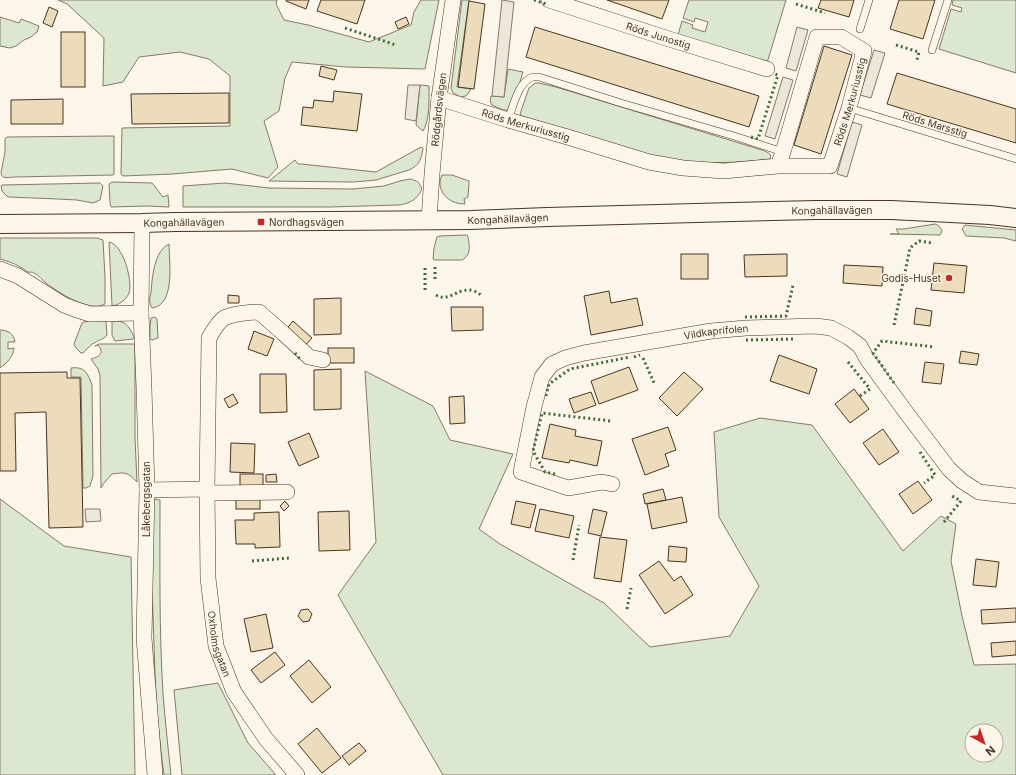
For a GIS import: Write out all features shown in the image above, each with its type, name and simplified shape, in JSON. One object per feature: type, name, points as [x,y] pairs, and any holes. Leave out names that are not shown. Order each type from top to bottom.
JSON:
[{"type":"street","name":"Rödgårdsvägen","points":[[429,220],[439,98],[453,0]]},
{"type":"street","name":"Röds Junostig","points":[[549,0],[767,69]]},
{"type":"street","name":"Röds Merkuriusstig","points":[[439,98],[649,162],[683,168],[724,171],[778,166],[830,166],[864,51],[841,38],[817,37],[784,152],[778,166]]},
{"type":"street","name":"Kongahällavägen","points":[[0,224],[471,220],[839,210],[938,212],[1016,218]]},
{"type":"street","name":"Låkebergsgatan","points":[[142,223],[141,314],[147,490],[144,638],[154,775]]},
{"type":"street","points":[[0,269],[18,276],[64,305],[77,310],[90,314],[141,314]]},
{"type":"street","name":"Oxholmsgatan","points":[[297,775],[266,739],[234,692],[216,646],[208,578],[207,491],[209,338],[216,327],[225,318],[245,312],[259,312],[309,356],[323,360]]},
{"type":"street","name":"Vildkaprifolen","points":[[612,484],[602,482],[568,488],[521,472],[542,377],[552,364],[565,358],[584,353],[711,331],[746,328],[816,326],[831,328],[848,337],[860,346],[867,359],[908,415],[949,468],[962,481],[979,492],[1016,496]]},
{"type":"street","points":[[147,490],[287,492]]},
{"type":"lane","points":[[860,29],[869,0]]},
{"type":"lane","points":[[932,50],[948,0]]},
{"type":"lane","points":[[508,120],[521,87],[527,80],[533,77],[539,77],[784,152]]},
{"type":"lane","name":"Röds Marsstig","points":[[848,108],[1016,160]]},
{"type":"green space","points":[[58,0],[277,0],[276,4],[284,20],[369,42],[411,25],[414,12],[421,0],[439,0],[425,69],[346,67],[292,62],[285,78],[279,111],[264,121],[278,167],[268,178],[232,169],[123,176],[121,174],[122,128],[230,126],[230,76],[209,59],[180,52],[139,57],[123,82],[103,86],[104,38],[67,4]]},
{"type":"green space","points":[[462,0],[469,0],[457,87],[471,89],[466,96],[461,97],[453,93],[451,88]]},
{"type":"green space","points":[[689,0],[786,0],[767,63],[678,35],[682,21],[693,25],[692,28],[705,32],[708,22],[695,18],[694,22],[683,18]]},
{"type":"green space","points":[[953,0],[1016,0],[1016,73],[939,49],[951,9],[961,12],[962,8],[952,5]]},
{"type":"green space","points":[[0,17],[19,23],[21,19],[39,26],[37,32],[16,46],[10,48],[0,46]]},
{"type":"green space","points":[[508,69],[523,72],[513,105],[508,110],[503,110],[492,105],[490,98],[491,96],[504,97]]},
{"type":"green space","points":[[535,83],[556,87],[762,150],[769,153],[771,157],[770,159],[744,162],[690,162],[658,157],[522,116],[520,114],[529,88]]},
{"type":"green space","points":[[420,85],[429,86],[428,115],[423,131],[416,125]]},
{"type":"green space","points":[[114,136],[113,175],[6,178],[3,177],[1,173],[5,152],[5,139],[7,137]]},
{"type":"green space","points":[[421,147],[423,149],[422,156],[416,166],[409,170],[376,180],[353,182],[269,181],[295,160],[298,164],[376,172]]},
{"type":"green space","points":[[442,175],[452,175],[469,181],[468,197],[464,199],[465,204],[456,203],[445,196],[440,185]]},
{"type":"green space","points":[[410,179],[418,182],[422,189],[418,196],[413,200],[399,205],[329,207],[183,207],[183,186],[225,183],[269,188],[353,189],[384,186]]},
{"type":"green space","points":[[112,182],[152,183],[163,197],[168,195],[169,207],[111,207],[109,184]]},
{"type":"green space","points":[[100,183],[103,186],[100,200],[93,203],[77,200],[8,197],[2,191],[1,186],[2,185]]},
{"type":"green space","points":[[935,224],[939,226],[942,231],[940,235],[890,234],[899,234],[896,229]]},
{"type":"green space","points":[[965,225],[1016,230],[1016,241],[1004,238],[966,236],[962,229]]},
{"type":"green space","points":[[467,235],[469,253],[465,258],[462,260],[433,259],[437,237]]},
{"type":"green space","points":[[0,238],[97,238],[103,240],[105,304],[91,306],[82,304],[51,287],[36,274],[28,272],[8,261],[0,259]]},
{"type":"green space","points":[[109,242],[114,244],[119,249],[123,256],[130,280],[128,296],[122,302],[112,306]]},
{"type":"green space","points":[[169,244],[170,281],[168,291],[165,299],[160,305],[152,308],[150,299],[155,266],[160,252]]},
{"type":"green space","points":[[155,317],[157,319],[158,338],[152,340],[150,339],[151,318]]},
{"type":"green space","points":[[105,320],[107,335],[81,353],[74,344],[82,323]]},
{"type":"green space","points":[[112,321],[120,321],[126,324],[134,337],[133,339],[115,341],[112,335]]},
{"type":"green space","points":[[0,330],[10,333],[15,342],[8,342],[8,349],[14,348],[9,360],[0,368]]},
{"type":"green space","points":[[99,344],[135,344],[135,438],[137,482],[131,476],[126,474],[112,474],[101,488],[100,375],[91,359],[100,354],[100,348],[98,345],[95,346]]},
{"type":"green space","points":[[71,368],[80,368],[83,370],[89,377],[92,385],[93,476],[90,486],[86,488],[83,488],[81,377],[71,377]]},
{"type":"green space","points":[[365,371],[433,406],[450,440],[513,454],[479,529],[500,544],[604,603],[650,647],[730,636],[759,586],[719,517],[714,432],[760,418],[812,425],[903,551],[941,516],[956,524],[951,561],[974,665],[1016,664],[1016,775],[443,775],[338,595],[376,542]]},
{"type":"green space","points":[[0,499],[64,546],[131,557],[135,775],[0,775]]},
{"type":"green space","points":[[155,499],[160,500],[161,645],[163,693],[171,775],[164,775],[157,716],[152,587],[153,501]]},
{"type":"green space","points":[[218,683],[248,743],[276,775],[182,775],[174,690]]},
{"type":"shaded area","points":[[502,0],[514,2],[504,97],[492,96]]},
{"type":"shaded area","points":[[797,27],[808,30],[796,71],[786,68]]},
{"type":"shaded area","points":[[874,50],[885,53],[871,98],[860,95]]},
{"type":"shaded area","points":[[783,77],[793,80],[775,139],[765,136]]},
{"type":"shaded area","points":[[408,85],[420,85],[416,121],[405,119]]},
{"type":"shaded area","points":[[852,122],[862,125],[847,177],[837,174]]},
{"type":"shaded area","points":[[85,509],[100,509],[101,521],[86,522]]},
{"type":"building","points":[[286,0],[309,0],[306,9]]},
{"type":"building","points":[[321,0],[365,0],[357,24],[317,11]]},
{"type":"building","points":[[607,0],[669,0],[662,19]]},
{"type":"building","points":[[821,0],[854,0],[849,17],[818,8]]},
{"type":"building","points":[[899,0],[935,0],[923,39],[890,29]]},
{"type":"building","points":[[469,1],[485,4],[474,89],[458,87]]},
{"type":"building","points":[[49,7],[58,11],[52,27],[43,23]]},
{"type":"building","points":[[406,17],[409,24],[398,29],[395,22]]},
{"type":"building","points":[[535,27],[759,96],[749,127],[526,57]]},
{"type":"building","points":[[61,32],[85,32],[85,87],[61,87]]},
{"type":"building","points":[[824,46],[852,55],[821,154],[794,145]]},
{"type":"building","points":[[321,66],[337,70],[334,80],[319,76]]},
{"type":"building","points":[[897,73],[1016,109],[1016,143],[887,104]]},
{"type":"building","points":[[334,91],[362,94],[357,131],[301,125],[303,107],[313,108],[314,100],[333,102]]},
{"type":"building","points":[[229,93],[229,123],[132,124],[131,94]]},
{"type":"building","points":[[63,99],[63,124],[11,124],[11,100]]},
{"type":"building","points":[[681,254],[708,254],[708,279],[681,279]]},
{"type":"building","points":[[787,254],[787,276],[745,277],[744,255]]},
{"type":"building","name":"Godis-Huset","points":[[934,263],[967,266],[964,293],[931,290]]},
{"type":"building","points":[[844,265],[883,267],[882,286],[843,283]]},
{"type":"building","points":[[609,291],[611,303],[637,298],[643,325],[591,335],[584,296]]},
{"type":"building","points":[[228,295],[239,296],[239,303],[228,303]]},
{"type":"building","points":[[341,298],[341,334],[314,335],[314,299]]},
{"type":"building","points":[[451,307],[483,307],[483,330],[452,331]]},
{"type":"building","points":[[916,308],[932,311],[930,326],[914,324]]},
{"type":"building","points":[[293,321],[312,338],[304,347],[285,331]]},
{"type":"building","points":[[254,331],[274,339],[267,356],[248,349]]},
{"type":"building","points":[[328,348],[354,348],[354,363],[328,363]]},
{"type":"building","points":[[961,351],[979,354],[977,365],[959,363]]},
{"type":"building","points":[[779,355],[817,369],[809,394],[770,381]]},
{"type":"building","points":[[925,362],[944,364],[941,384],[922,382]]},
{"type":"building","points":[[629,367],[638,390],[599,404],[591,381]]},
{"type":"building","points":[[341,369],[341,409],[314,410],[314,370]]},
{"type":"building","points":[[67,372],[67,378],[80,378],[83,527],[49,528],[46,412],[15,413],[16,471],[0,471],[0,373]]},
{"type":"building","points":[[684,372],[703,389],[677,416],[659,398]]},
{"type":"building","points":[[260,374],[286,374],[287,412],[260,413]]},
{"type":"building","points":[[854,389],[869,409],[850,423],[835,404]]},
{"type":"building","points":[[591,392],[596,405],[574,413],[569,399]]},
{"type":"building","points":[[233,394],[238,403],[229,408],[224,399]]},
{"type":"building","points":[[464,396],[465,423],[450,424],[449,397]]},
{"type":"building","points":[[550,424],[576,430],[575,436],[602,441],[597,466],[570,460],[569,463],[542,458]]},
{"type":"building","points":[[668,427],[676,450],[665,454],[669,466],[645,475],[632,439]]},
{"type":"building","points":[[883,429],[899,452],[879,465],[863,443]]},
{"type":"building","points":[[309,433],[319,457],[299,466],[288,442]]},
{"type":"building","points":[[231,443],[255,444],[254,473],[230,472]]},
{"type":"building","points":[[240,474],[263,474],[263,486],[240,486]]},
{"type":"building","points":[[276,474],[277,482],[266,482],[266,475]]},
{"type":"building","points":[[918,481],[932,500],[913,514],[899,494]]},
{"type":"building","points":[[663,489],[666,500],[645,504],[643,494]]},
{"type":"building","points":[[682,497],[687,522],[652,529],[647,504]]},
{"type":"building","points":[[236,498],[260,498],[260,509],[236,509]]},
{"type":"building","points":[[285,501],[289,506],[284,511],[280,506]]},
{"type":"building","points":[[516,501],[536,505],[530,528],[511,524]]},
{"type":"building","points":[[540,509],[574,516],[569,538],[535,531]]},
{"type":"building","points":[[593,509],[607,512],[601,536],[588,533]]},
{"type":"building","points":[[349,511],[350,550],[319,551],[318,512]]},
{"type":"building","points":[[279,512],[280,547],[255,548],[255,544],[236,544],[235,520],[254,520],[254,513]]},
{"type":"building","points":[[600,537],[627,540],[621,582],[594,578]]},
{"type":"building","points":[[669,546],[687,548],[686,562],[668,561]]},
{"type":"building","points":[[976,559],[999,562],[996,587],[973,585]]},
{"type":"building","points":[[659,561],[674,581],[681,576],[693,595],[665,614],[639,575]]},
{"type":"building","points":[[1016,608],[1016,622],[982,624],[981,610]]},
{"type":"building","points":[[308,609],[312,614],[309,621],[303,622],[298,616],[301,610]]},
{"type":"building","points":[[266,614],[273,648],[251,652],[244,619]]},
{"type":"building","points":[[1016,641],[1016,655],[992,657],[991,643]]},
{"type":"building","points":[[275,652],[285,665],[261,683],[251,670]]},
{"type":"building","points":[[309,660],[331,687],[312,703],[290,676]]},
{"type":"building","points":[[317,728],[341,758],[322,773],[298,744]]},
{"type":"building","points":[[359,743],[366,751],[349,765],[342,756]]},
{"type":"hedge","points":[[534,0],[546,4]]},
{"type":"hedge","points":[[796,4],[825,13]]},
{"type":"hedge","points":[[345,28],[396,45]]},
{"type":"hedge","points":[[896,45],[919,52],[917,60]]},
{"type":"hedge","points":[[751,137],[758,139],[778,75],[775,74]]},
{"type":"hedge","points":[[894,325],[910,248],[919,241],[933,243]]},
{"type":"hedge","points":[[435,267],[435,282]]},
{"type":"hedge","points":[[425,268],[425,292]]},
{"type":"hedge","points":[[745,317],[786,316],[793,285]]},
{"type":"hedge","points":[[436,295],[446,297],[468,290],[475,291],[482,296]]},
{"type":"hedge","points":[[746,340],[795,339]]},
{"type":"hedge","points":[[894,383],[873,353],[882,341],[935,347]]},
{"type":"hedge","points":[[295,353],[300,359]]},
{"type":"hedge","points":[[634,357],[640,355]]},
{"type":"hedge","points":[[546,396],[549,384],[570,369],[630,357]]},
{"type":"hedge","points":[[643,358],[655,385]]},
{"type":"hedge","points":[[848,362],[870,389],[860,396]]},
{"type":"hedge","points":[[555,474],[545,472],[533,451],[542,413],[611,421]]},
{"type":"hedge","points":[[920,452],[935,475],[924,483]]},
{"type":"hedge","points":[[944,522],[961,501],[952,496]]},
{"type":"hedge","points":[[573,560],[579,525]]},
{"type":"hedge","points":[[252,561],[289,558]]},
{"type":"hedge","points":[[627,609],[631,588]]},
{"type":"place","name":"Nordhagsvägen","points":[[261,222]]},
{"type":"place","name":"Godis-Huset","points":[[949,278]]}]
